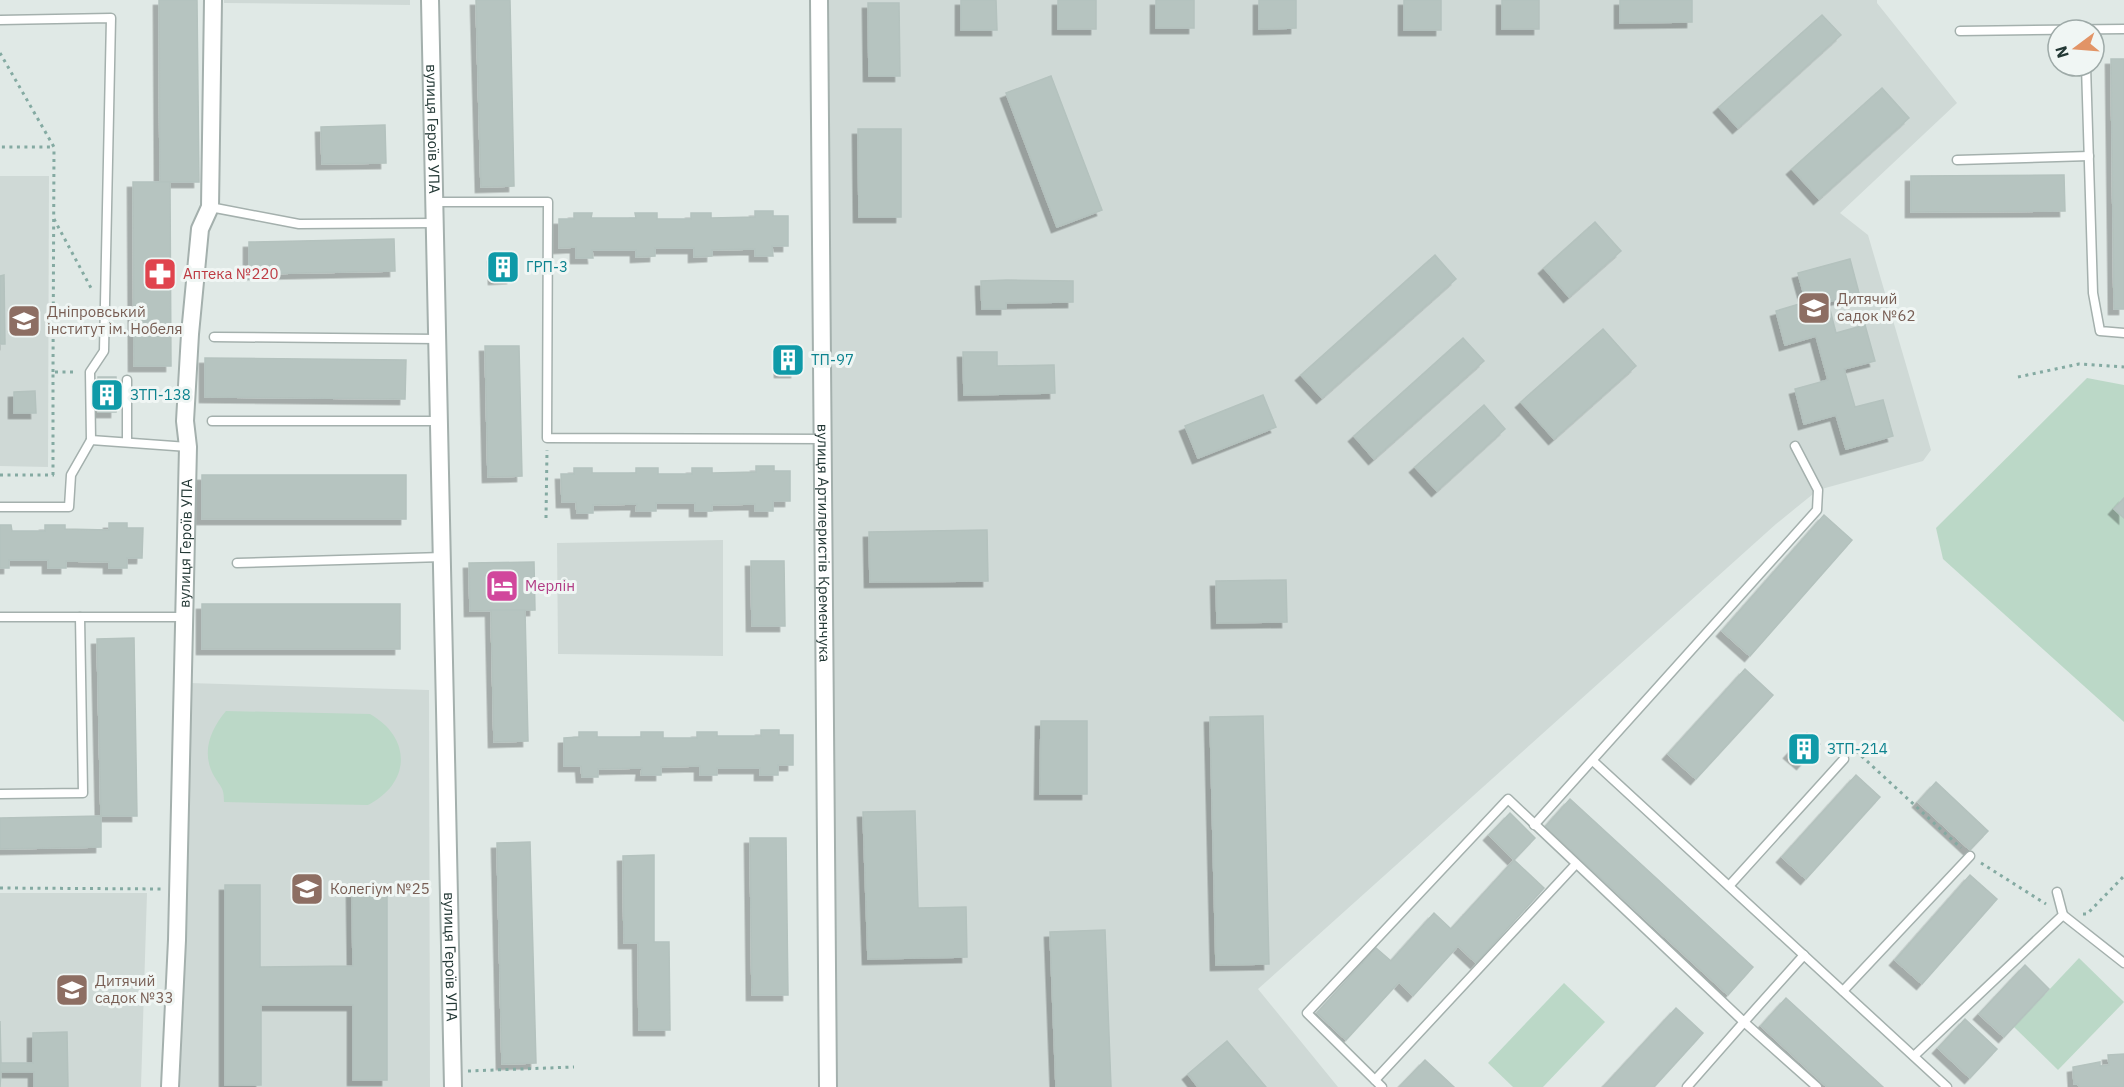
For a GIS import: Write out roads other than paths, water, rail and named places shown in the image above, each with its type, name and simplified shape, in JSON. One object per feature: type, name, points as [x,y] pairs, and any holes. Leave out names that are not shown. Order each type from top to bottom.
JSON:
[{"type":"street","name":"вулиця Героїв УПА","points":[[170,1087],[177,940],[188,447],[185,421],[200,229],[210,207],[213,0]]},
{"type":"street","name":"вулиця Героїв УПА","points":[[430,0],[453,1087]]},
{"type":"street","name":"вулиця Артилеристів Кременчука","points":[[819,0],[828,1087]]},
{"type":"lane","points":[[0,20],[111,18],[104,351],[90,372],[91,440],[71,475],[69,507],[0,507]]},
{"type":"lane","points":[[2106,29],[2124,29]]},
{"type":"lane","points":[[1959,31],[2046,30]]},
{"type":"lane","points":[[2086,78],[2093,293],[2100,331],[2124,333]]},
{"type":"lane","points":[[1957,160],[2089,156]]},
{"type":"lane","points":[[435,202],[548,202],[547,438],[823,439]]},
{"type":"lane","points":[[210,207],[299,224],[435,223]]},
{"type":"lane","points":[[214,337],[438,339]]},
{"type":"lane","points":[[127,380],[127,442]]},
{"type":"lane","points":[[212,421],[440,421]]},
{"type":"lane","points":[[91,440],[188,447]]},
{"type":"lane","points":[[1534,825],[1817,510],[1818,490],[1795,446]]},
{"type":"lane","points":[[237,563],[443,557]]},
{"type":"lane","points":[[0,617],[184,616]]},
{"type":"lane","points":[[0,794],[83,793],[80,617]]},
{"type":"lane","points":[[1729,886],[1844,759]]},
{"type":"lane","points":[[1593,761],[1947,1087]]},
{"type":"lane","points":[[1576,864],[1378,1084],[1307,1012],[1508,799],[1816,1087]]},
{"type":"lane","points":[[1843,991],[1970,856]]},
{"type":"lane","points":[[2057,892],[2063,915],[2124,963]]},
{"type":"lane","points":[[1914,1056],[2063,915]]},
{"type":"lane","points":[[1687,1087],[1804,955]]},
{"type":"place","name":"ГРП-3","points":[[503,267]]},
{"type":"place","name":"Аптека №220","points":[[160,274]]},
{"type":"place","name":"Дитячий садок №62","points":[[1814,308]]},
{"type":"place","name":"Дніпровський інститут ім. Нобеля","points":[[24,321]]},
{"type":"place","name":"ТП-97","points":[[788,360]]},
{"type":"place","name":"ЗТП-138","points":[[107,395]]},
{"type":"place","name":"Мерлін","points":[[502,586]]},
{"type":"place","name":"ЗТП-214","points":[[1804,749]]},
{"type":"place","name":"Колегіум №25","points":[[307,889]]},
{"type":"place","name":"Дитячий садок №33","points":[[72,990]]}]
